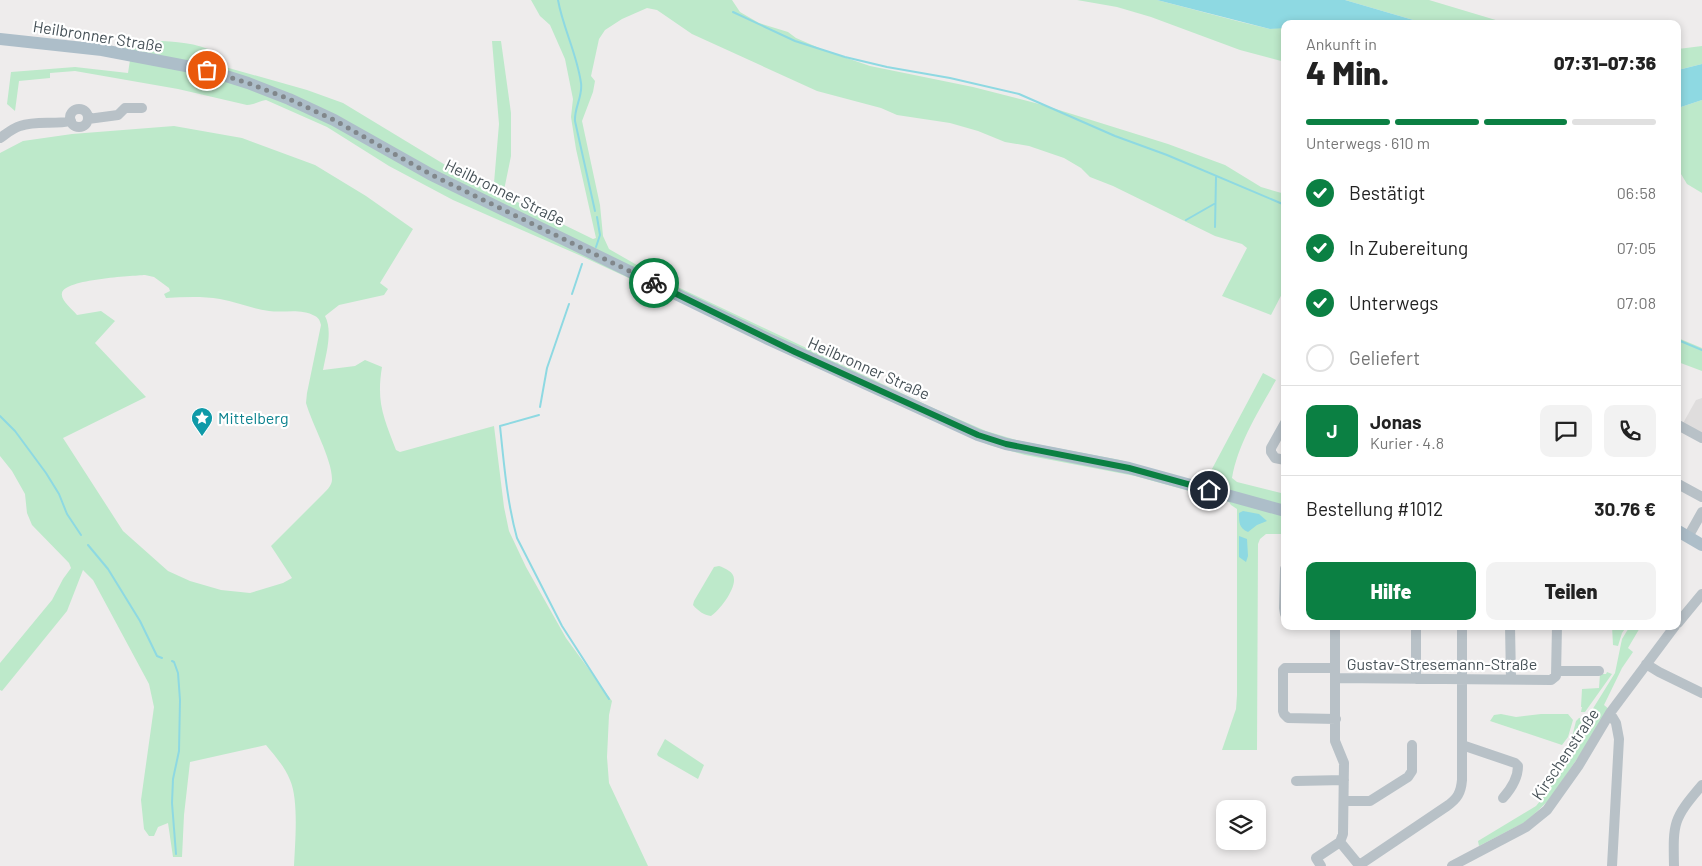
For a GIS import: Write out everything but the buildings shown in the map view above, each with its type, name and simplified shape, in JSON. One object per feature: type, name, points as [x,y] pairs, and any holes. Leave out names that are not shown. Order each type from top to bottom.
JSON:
[{"type":"main road","name":"Heilbronner Straße","points":[[0,39],[102,50],[207,70],[248,83],[289,99],[334,120],[430,174],[726,319],[978,435],[1006,444],[1129,468],[1281,510]]},
{"type":"main road","points":[[1683,534],[1702,546]]},
{"type":"street","points":[[0,138],[19,126],[36,123],[60,124],[71,121],[75,126],[80,127],[88,119],[118,115],[125,108],[142,108]]},
{"type":"street","points":[[1681,427],[1702,438]]},
{"type":"street","points":[[1281,430],[1271,448],[1271,452],[1275,458],[1281,459]]},
{"type":"street","points":[[1681,486],[1702,497]]},
{"type":"street","points":[[1683,534],[1702,512]]},
{"type":"street","points":[[1681,619],[1702,594]]},
{"type":"street","points":[[1319,862],[1340,842],[1343,834],[1343,759],[1335,741],[1335,630]]},
{"type":"street","points":[[1416,630],[1416,679]]},
{"type":"street","points":[[1340,842],[1354,862],[1361,864],[1455,800],[1462,788],[1462,630]]},
{"type":"street","points":[[1510,630],[1511,679]]},
{"type":"street","name":"Gustav-Stresemann-Straße","points":[[1336,718],[1286,716],[1283,711],[1283,670],[1287,667],[1335,673],[1416,679],[1551,680],[1556,676],[1557,671],[1557,630]]},
{"type":"street","name":"Kirschenstraße","points":[[1452,866],[1526,827],[1547,810],[1579,765],[1610,714],[1672,630]]},
{"type":"street","points":[[1646,664],[1702,693]]},
{"type":"street","points":[[1557,671],[1599,671]]},
{"type":"street","points":[[1610,714],[1616,723],[1619,739],[1612,866]]},
{"type":"street","points":[[1344,800],[1365,801],[1375,799],[1408,777],[1412,771],[1412,745]]},
{"type":"street","points":[[1462,745],[1515,763],[1518,766],[1511,788],[1503,798]]},
{"type":"street","points":[[1296,781],[1344,780]]},
{"type":"street","points":[[1674,866],[1673,837],[1675,825],[1683,808],[1702,785]]},
{"type":"shaded area","points":[[1702,398],[1702,435],[1682,425],[1696,400]]},
{"type":"green space","points":[[531,0],[732,0],[740,12],[759,23],[788,32],[796,38],[826,51],[870,66],[973,87],[1043,105],[1168,144],[1225,165],[1261,187],[1281,193],[1281,296],[1271,315],[1222,296],[1247,248],[1242,244],[1215,236],[1113,186],[1090,177],[1081,168],[1064,158],[1029,146],[1005,142],[978,131],[950,123],[897,115],[881,108],[817,91],[692,34],[657,10],[647,8],[622,19],[605,30],[599,39],[591,76],[595,81],[593,92],[582,121],[600,205],[603,236],[609,249],[663,280],[933,408],[986,431],[1020,441],[1120,460],[1204,484],[1263,373],[1276,380],[1244,440],[1232,478],[1237,482],[1281,493],[1281,534],[1266,534],[1260,539],[1258,544],[1257,750],[1222,750],[1236,709],[1237,695],[1237,509],[1229,502],[1135,476],[1025,455],[989,445],[579,255],[453,200],[389,166],[327,127],[266,100],[247,105],[178,89],[75,71],[50,73],[50,78],[19,81],[15,111],[7,104],[11,72],[75,67],[128,73],[130,60],[122,41],[165,41],[187,44],[208,49],[211,63],[307,90],[343,103],[485,189],[490,190],[494,183],[499,124],[492,41],[501,41],[511,113],[511,156],[503,195],[593,239],[596,238],[576,149],[571,117],[573,99],[565,59],[550,25],[540,16]]},
{"type":"green space","points":[[1077,0],[1157,0],[1270,29],[1281,27],[1281,61],[1240,50],[1151,17],[1117,7]]},
{"type":"green space","points":[[1345,0],[1429,0],[1496,20],[1413,20]]},
{"type":"green space","points":[[1702,46],[1702,64],[1681,69],[1681,49]]},
{"type":"green space","points":[[1702,100],[1702,193],[1687,184],[1681,174],[1681,107]]},
{"type":"green space","points":[[174,126],[242,138],[315,165],[366,196],[413,229],[380,283],[388,289],[384,295],[339,305],[325,316],[329,335],[323,370],[355,366],[365,360],[382,367],[380,391],[382,410],[396,450],[400,452],[494,426],[504,507],[509,531],[526,567],[566,638],[612,701],[609,715],[607,757],[609,783],[648,866],[294,866],[296,822],[293,789],[280,762],[266,745],[190,762],[184,815],[182,857],[173,857],[168,823],[158,827],[154,836],[149,836],[144,829],[141,800],[154,707],[149,684],[93,580],[83,570],[67,611],[2,691],[0,690],[0,663],[52,600],[71,568],[69,563],[32,525],[27,513],[25,494],[12,471],[0,456],[0,153],[23,141],[72,134]],"holes":[[[145,275],[154,277],[169,288],[170,291],[164,294],[166,298],[200,297],[220,299],[269,311],[304,312],[315,316],[320,321],[321,325],[306,403],[329,462],[332,481],[327,490],[271,546],[292,578],[283,583],[250,593],[221,590],[190,581],[168,571],[123,531],[63,438],[146,397],[95,343],[115,321],[101,311],[77,315],[65,302],[62,293],[66,288],[86,281]]]},
{"type":"green space","points":[[1681,339],[1702,348],[1702,371],[1681,363]]},
{"type":"green space","points":[[719,566],[731,572],[734,577],[734,584],[719,609],[711,616],[706,615],[693,605],[694,601],[714,567]]},
{"type":"green space","points":[[1612,630],[1624,630],[1618,646],[1613,645]]},
{"type":"green space","points":[[1628,630],[1639,630],[1628,648],[1633,652],[1622,668],[1604,705],[1610,710],[1550,799],[1527,821],[1479,846],[1478,841],[1536,806],[1545,795],[1571,741],[1576,721],[1589,715],[1615,673],[1622,639]]},
{"type":"green space","points":[[1607,672],[1612,674],[1585,712],[1581,712],[1582,689],[1599,688],[1600,674],[1606,674]]},
{"type":"green space","points":[[1501,714],[1516,717],[1541,714],[1568,714],[1573,720],[1568,737],[1562,745],[1490,721],[1494,715]]},
{"type":"green space","points":[[665,739],[704,765],[698,779],[658,756],[657,754]]},
{"type":"water","points":[[1157,0],[1345,0],[1413,20],[1281,20],[1281,28],[1270,29]]},
{"type":"water","points":[[1702,64],[1702,100],[1681,107],[1681,69]]},
{"type":"water","points":[[1243,511],[1259,514],[1267,521],[1257,525],[1248,532],[1241,527],[1239,522],[1239,513]]},
{"type":"water","points":[[1239,536],[1247,539],[1248,556],[1246,562],[1239,557]]},
{"type":"waterway","points":[[558,0],[581,83],[581,93],[575,121],[595,211]]},
{"type":"waterway","points":[[733,12],[795,41],[845,57],[1019,94],[1115,136],[1167,155],[1281,203]]},
{"type":"waterway","points":[[1215,227],[1216,177]]},
{"type":"waterway","points":[[1186,220],[1214,204]]},
{"type":"waterway","points":[[596,247],[600,235],[597,217]]},
{"type":"waterway","points":[[572,294],[582,264]]},
{"type":"waterway","points":[[540,407],[547,368],[569,304]]},
{"type":"waterway","points":[[1681,341],[1702,350]]},
{"type":"waterway","points":[[539,415],[500,426],[506,483],[517,538],[562,626],[609,699]]},
{"type":"waterway","points":[[0,416],[15,431],[46,473],[59,494],[67,514],[81,535]]},
{"type":"waterway","points":[[88,545],[108,569],[140,621],[157,656],[162,658]]},
{"type":"waterway","points":[[172,661],[178,673],[180,700],[179,751],[173,779],[172,803],[176,854]]},
{"type":"way so far","points":[[207,70],[289,99],[334,120],[430,174],[654,283]]},
{"type":"place","name":"Mittelberg","points":[[202,437]]},
{"type":"route","points":[[654,283],[795,352],[978,435],[1006,444],[1129,468],[1209,490]]}]
